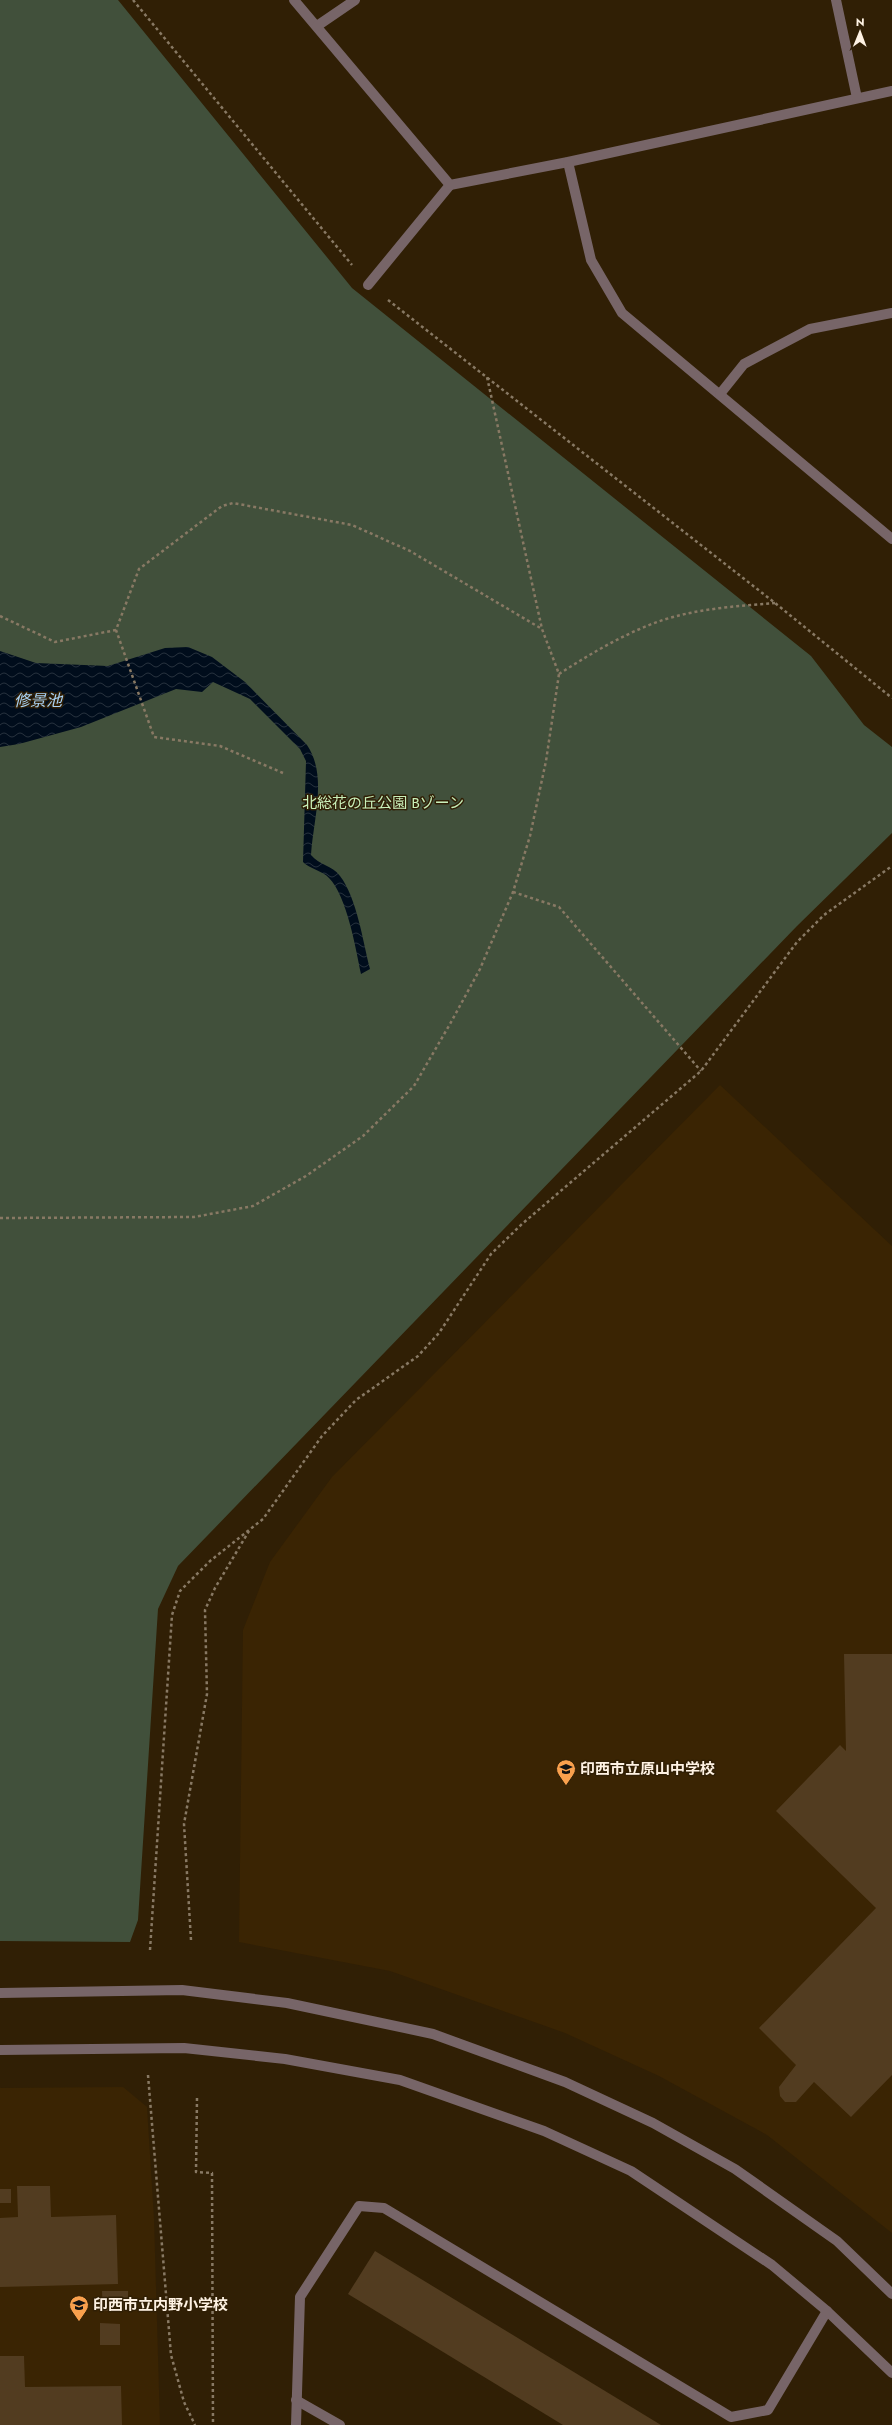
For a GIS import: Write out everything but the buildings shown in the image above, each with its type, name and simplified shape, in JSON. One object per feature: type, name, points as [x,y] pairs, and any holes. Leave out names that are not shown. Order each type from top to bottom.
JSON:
[{"type":"street","points":[[294,0],[450,185]]},
{"type":"street","points":[[317,26],[355,0]]},
{"type":"street","points":[[836,0],[857,98]]},
{"type":"street","points":[[368,285],[450,185],[568,162],[892,91]]},
{"type":"street","points":[[568,162],[591,260],[622,313],[892,539]]},
{"type":"street","points":[[720,394],[744,364],[810,329],[892,314]]},
{"type":"street","points":[[0,1993],[182,1990],[287,2003],[433,2034],[564,2082],[653,2123],[735,2170],[837,2241],[892,2294]]},
{"type":"street","points":[[0,2050],[184,2048],[284,2059],[400,2080],[544,2131],[631,2171],[772,2265],[827,2311],[892,2373]]},
{"type":"street","points":[[296,2425],[300,2297],[359,2206],[384,2208],[731,2417],[768,2410],[827,2311]]},
{"type":"street","points":[[296,2400],[340,2425]]},
{"type":"path","points":[[133,0],[368,285],[775,603],[892,698]]},
{"type":"path","points":[[0,1218],[194,1217],[253,1206],[306,1176],[363,1136],[414,1086],[480,969],[513,892],[530,836],[546,761],[559,674],[542,629],[487,377]]},
{"type":"path","points":[[283,773],[220,746],[154,737],[116,630],[139,569],[222,506],[233,503],[352,525],[410,550],[542,629]]},
{"type":"path","points":[[559,674],[614,641],[658,622],[722,608],[775,603]]},
{"type":"path","points":[[0,616],[55,642],[116,630]]},
{"type":"path","points":[[150,1950],[172,1615],[180,1591],[210,1560],[263,1519],[322,1436],[356,1400],[418,1356],[439,1333],[496,1249],[522,1224],[701,1071],[797,942],[824,915],[892,866]]},
{"type":"path","points":[[513,892],[559,907],[701,1071]]},
{"type":"path","points":[[190,1940],[184,1824],[207,1694],[205,1610],[215,1588],[250,1529]]},
{"type":"path","points":[[148,2074],[171,2355],[184,2402],[195,2425]]},
{"type":"path","points":[[197,2098],[196,2172],[212,2173],[212,2425]]},
{"type":"shaded area","name":"印西市立原山中学校","points":[[720,1085],[892,1246],[892,2233],[767,2135],[659,2076],[565,2033],[390,1971],[239,1942],[243,1630],[270,1562],[332,1477]]},
{"type":"shaded area","name":"印西市立内野小学校","points":[[123,2087],[147,2107],[154,2219],[160,2425],[0,2425],[0,2088]]},
{"type":"green space","name":"北総花の丘公園 Bゾーン","points":[[0,0],[118,0],[352,288],[811,656],[864,725],[892,747],[892,833],[797,926],[178,1566],[158,1609],[138,1920],[130,1942],[0,1941]]},
{"type":"water","name":"修景池","points":[[188,647],[212,657],[245,682],[307,745],[317,770],[318,784],[318,798],[311,855],[337,872],[346,885],[351,896],[359,921],[370,969],[361,974],[350,924],[341,897],[329,878],[303,862],[306,761],[300,749],[250,699],[213,682],[202,692],[176,689],[81,727],[19,744],[0,747],[0,651],[36,663],[108,666],[165,648]]},
{"type":"place","name":"印西市立原山中学校","points":[[566,1786]]},
{"type":"place","name":"印西市立内野小学校","points":[[79,2322]]}]
